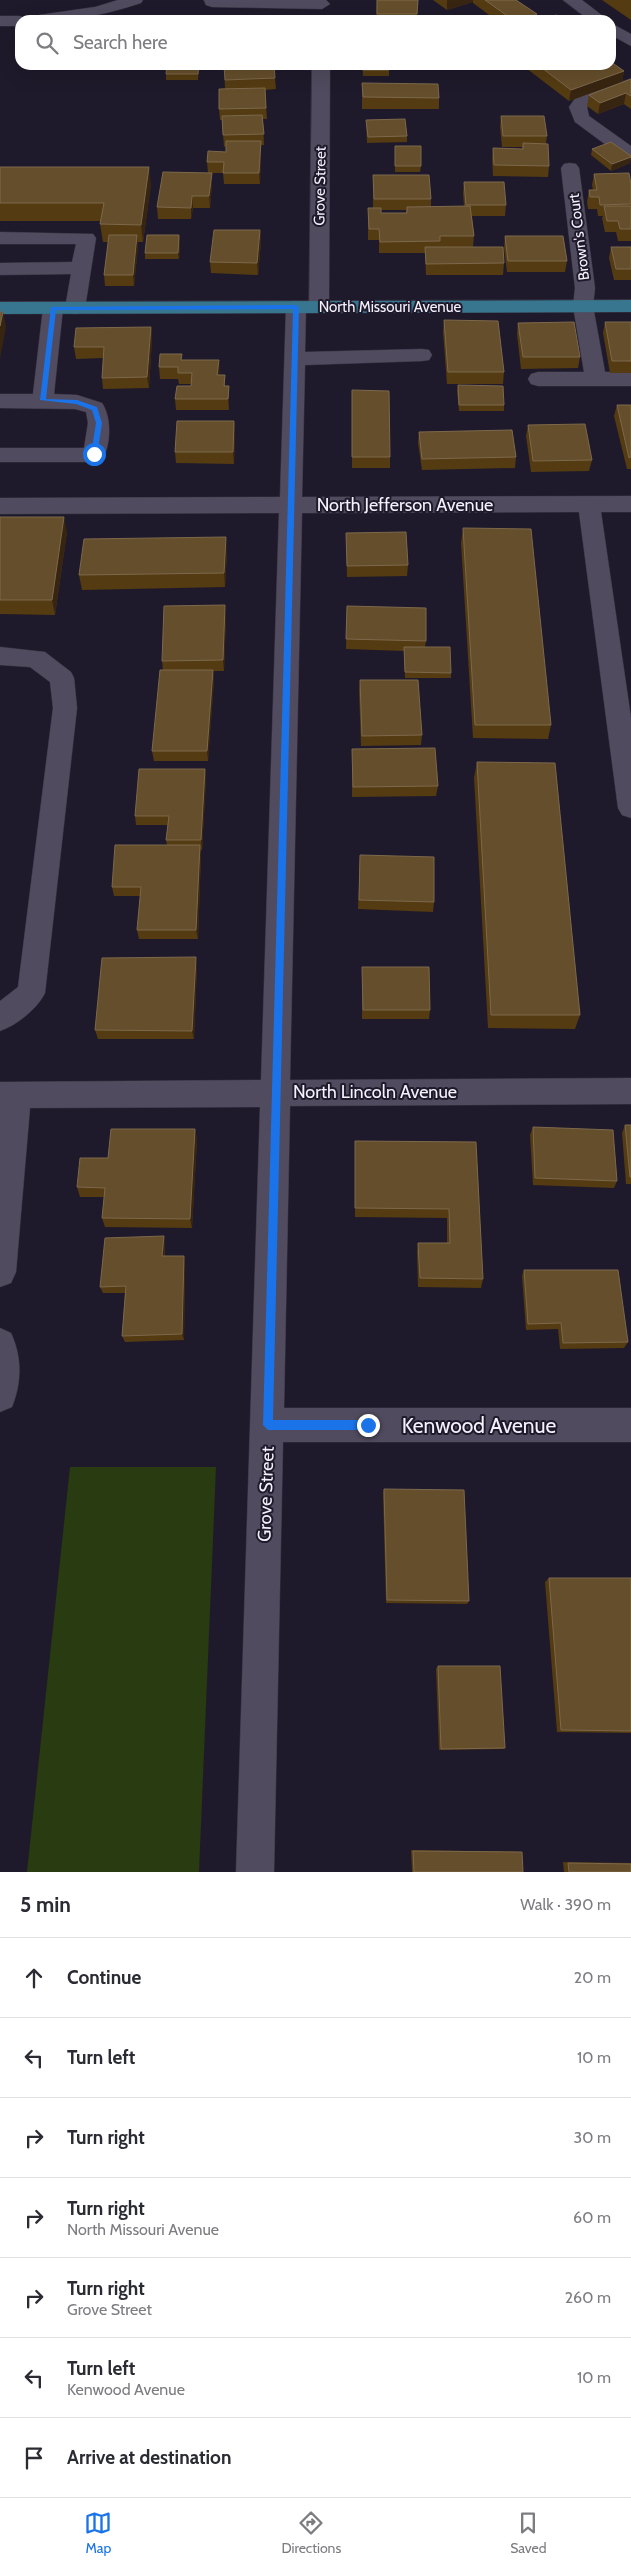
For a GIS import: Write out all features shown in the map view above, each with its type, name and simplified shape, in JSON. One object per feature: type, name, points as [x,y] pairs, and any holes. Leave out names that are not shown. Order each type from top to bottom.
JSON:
[{"type":"main road","name":"North Missouri Avenue","points":[[0,308],[631,306]]},
{"type":"street","points":[[75,15],[97,12],[135,0]]},
{"type":"street","points":[[212,0],[212,2],[272,2],[322,8]]},
{"type":"street","points":[[571,0],[593,15]]},
{"type":"street","points":[[0,21],[15,21]]},
{"type":"street","points":[[616,31],[631,41]]},
{"type":"street","name":"Grove Street","points":[[255,1872],[294,359],[307,307],[321,70]]},
{"type":"street","points":[[631,84],[582,101],[578,107],[581,118],[631,154]]},
{"type":"street","name":"Brown's Court","points":[[570,168],[585,288],[583,306],[596,379]]},
{"type":"street","points":[[0,238],[86,238],[75,308]]},
{"type":"street","points":[[0,269],[82,268]]},
{"type":"street","points":[[43,400],[53,308]]},
{"type":"street","points":[[294,359],[422,356]]},
{"type":"street","points":[[538,379],[631,379]]},
{"type":"street","points":[[0,401],[43,400],[77,402],[94,408],[99,423],[94,454],[0,455]]},
{"type":"street","points":[[589,504],[631,808]]},
{"type":"street","name":"North Jefferson Avenue","points":[[0,506],[631,504]]},
{"type":"street","points":[[0,656],[36,658],[62,678],[65,708],[31,993],[0,1018]]},
{"type":"street","name":"North Lincoln Avenue","points":[[8,1095],[631,1091]]},
{"type":"street","points":[[0,1272],[8,1095]]},
{"type":"street","points":[[0,1344],[4,1367],[0,1395]]},
{"type":"street","name":"Kenwood Avenue","points":[[268,1425],[631,1425]]},
{"type":"green space","points":[[70,1467],[216,1467],[199,1872],[27,1872]]},
{"type":"building","points":[[377,0],[418,0],[417,14],[377,14]]},
{"type":"building","points":[[485,0],[516,0],[537,14],[534,15],[506,15]]},
{"type":"building","points":[[616,65],[624,71],[571,90],[545,70],[616,70]]},
{"type":"building","points":[[166,70],[198,70],[198,74],[166,74]]},
{"type":"building","points":[[224,70],[274,70],[275,78],[225,80]]},
{"type":"building","points":[[631,79],[631,96],[626,93],[600,103],[589,95]]},
{"type":"building","points":[[362,83],[438,84],[439,98],[363,97]]},
{"type":"building","points":[[265,88],[266,108],[219,109],[219,89]]},
{"type":"building","points":[[262,115],[264,134],[223,135],[222,116]]},
{"type":"building","points":[[501,116],[544,116],[547,136],[503,136]]},
{"type":"building","points":[[405,119],[407,136],[368,137],[366,120]]},
{"type":"building","points":[[226,141],[261,141],[259,173],[223,173],[224,162],[207,162],[208,151],[226,152]]},
{"type":"building","points":[[611,142],[631,157],[612,164],[592,149]]},
{"type":"building","points":[[523,143],[548,144],[549,166],[494,165],[493,148],[523,149]]},
{"type":"building","points":[[395,146],[421,146],[421,166],[395,166]]},
{"type":"building","points":[[0,167],[149,167],[141,225],[100,224],[104,203],[0,203]]},
{"type":"building","points":[[163,172],[212,173],[209,196],[192,196],[191,208],[157,207]]},
{"type":"building","points":[[629,173],[631,204],[600,205],[599,197],[590,197],[589,190],[597,190],[594,174]]},
{"type":"building","points":[[373,175],[429,175],[431,199],[374,199]]},
{"type":"building","points":[[464,182],[504,182],[506,205],[466,205]]},
{"type":"building","points":[[470,206],[474,236],[440,236],[440,241],[380,242],[379,229],[369,229],[368,208],[381,208],[381,213],[407,213],[407,207]]},
{"type":"building","points":[[604,206],[631,206],[631,229],[620,229],[618,221],[607,221]]},
{"type":"building","points":[[214,230],[260,230],[257,263],[210,262]]},
{"type":"building","points":[[109,235],[137,235],[133,275],[104,275]]},
{"type":"building","points":[[147,235],[179,235],[178,253],[145,253]]},
{"type":"building","points":[[505,236],[563,236],[567,261],[508,261]]},
{"type":"building","points":[[425,247],[503,247],[504,263],[426,264]]},
{"type":"building","points":[[611,247],[631,247],[631,269],[616,269]]},
{"type":"building","points":[[0,312],[3,312],[0,326]]},
{"type":"building","points":[[444,320],[498,321],[504,372],[448,372]]},
{"type":"building","points":[[574,322],[580,357],[523,357],[518,323]]},
{"type":"building","points":[[605,322],[631,322],[631,361],[612,361]]},
{"type":"building","points":[[151,327],[147,377],[102,378],[104,347],[74,347],[76,328]]},
{"type":"building","points":[[160,354],[182,354],[181,360],[219,360],[217,375],[225,375],[224,386],[229,386],[228,399],[175,399],[177,386],[191,386],[192,373],[178,373],[178,367],[159,367]]},
{"type":"building","points":[[458,385],[503,386],[504,405],[459,405]]},
{"type":"building","points":[[352,390],[389,391],[390,457],[352,457]]},
{"type":"building","points":[[617,405],[631,405],[631,457],[629,458]]},
{"type":"building","points":[[177,421],[234,421],[233,452],[175,452]]},
{"type":"building","points":[[585,424],[592,460],[533,461],[528,425]]},
{"type":"building","points":[[512,430],[516,457],[422,459],[419,432]]},
{"type":"building","points":[[0,517],[64,517],[52,600],[0,600]]},
{"type":"building","points":[[463,528],[531,529],[551,725],[475,725]]},
{"type":"building","points":[[406,532],[408,565],[347,566],[346,533]]},
{"type":"building","points":[[226,537],[224,573],[79,575],[84,539]]},
{"type":"building","points":[[225,605],[223,660],[162,661],[164,606]]},
{"type":"building","points":[[347,606],[426,608],[426,641],[346,639]]},
{"type":"building","points":[[404,647],[450,647],[451,673],[405,672]]},
{"type":"building","points":[[160,670],[213,670],[207,751],[152,751]]},
{"type":"building","points":[[360,680],[418,680],[422,735],[362,736]]},
{"type":"building","points":[[435,748],[438,786],[353,787],[352,749]]},
{"type":"building","points":[[477,762],[555,763],[580,1015],[491,1015]]},
{"type":"building","points":[[139,769],[205,769],[201,840],[166,840],[169,816],[135,816]]},
{"type":"building","points":[[115,845],[200,845],[196,930],[137,930],[141,887],[112,887]]},
{"type":"building","points":[[360,855],[434,857],[434,902],[359,900]]},
{"type":"building","points":[[196,957],[192,1031],[95,1030],[102,958]]},
{"type":"building","points":[[362,967],[429,967],[430,1010],[363,1010]]},
{"type":"building","points":[[625,1125],[631,1125],[631,1177],[630,1177]]},
{"type":"building","points":[[533,1127],[613,1130],[617,1181],[535,1178]]},
{"type":"building","points":[[111,1129],[195,1129],[190,1219],[102,1218],[105,1188],[77,1187],[80,1158],[108,1158]]},
{"type":"building","points":[[355,1141],[476,1142],[483,1279],[420,1278],[418,1243],[450,1243],[449,1209],[355,1208]]},
{"type":"building","points":[[164,1236],[162,1256],[184,1256],[182,1334],[122,1336],[126,1286],[100,1287],[105,1238]]},
{"type":"building","points":[[524,1270],[618,1270],[628,1342],[563,1343],[561,1323],[528,1324]]},
{"type":"building","points":[[384,1489],[464,1490],[469,1601],[387,1600]]},
{"type":"building","points":[[549,1578],[631,1578],[631,1731],[561,1730]]},
{"type":"building","points":[[438,1666],[500,1666],[505,1748],[441,1749]]},
{"type":"building","points":[[413,1851],[522,1852],[523,1872],[414,1872]]},
{"type":"building","points":[[568,1863],[631,1864],[631,1872],[569,1872]]},
{"type":"route","points":[[94,454],[99,423],[94,408],[77,402],[43,400],[53,308],[296,307],[268,1425],[368,1425]]}]
